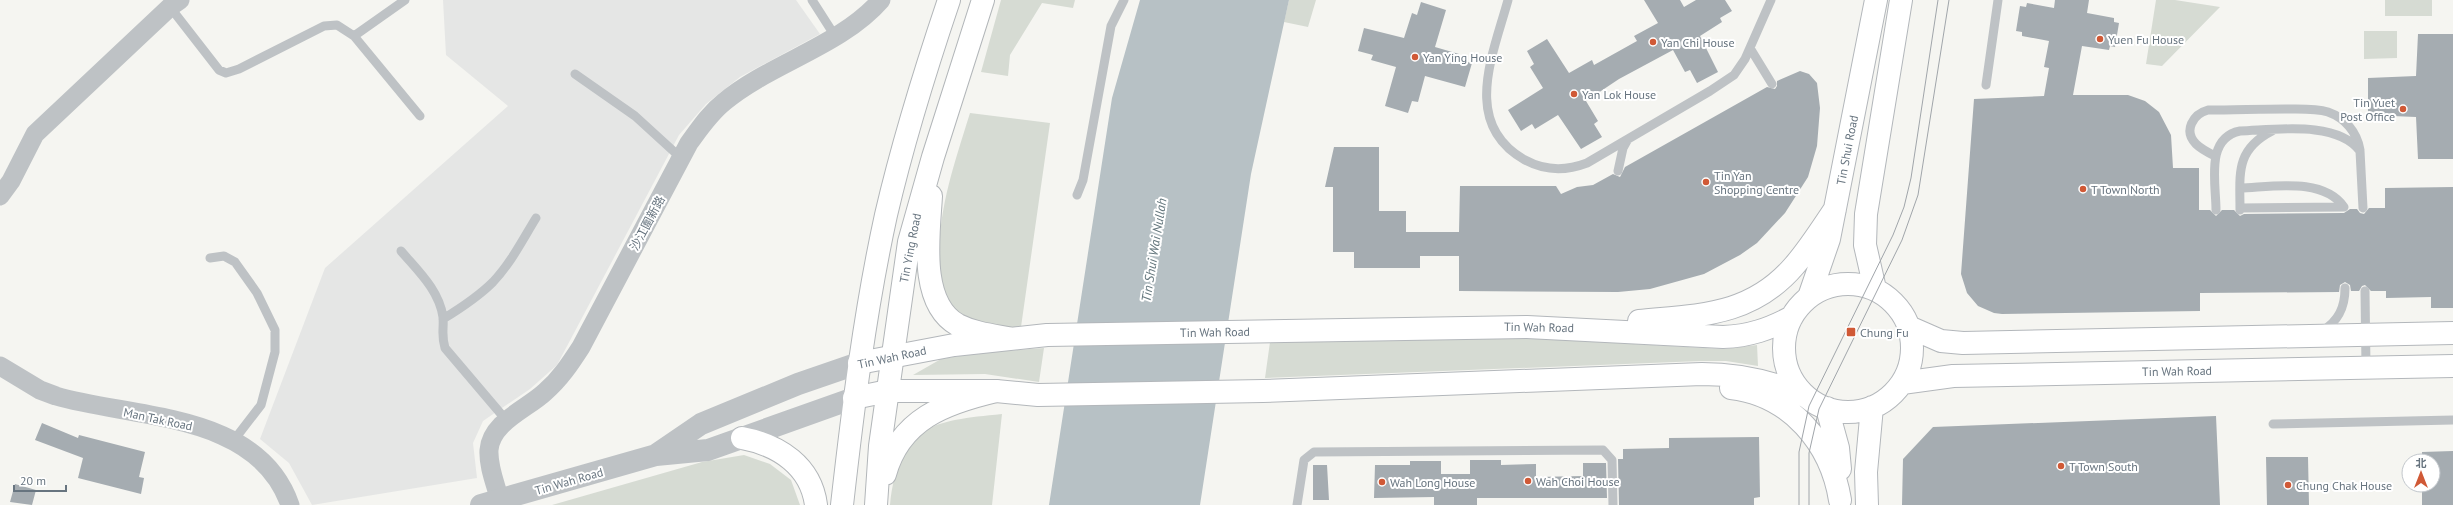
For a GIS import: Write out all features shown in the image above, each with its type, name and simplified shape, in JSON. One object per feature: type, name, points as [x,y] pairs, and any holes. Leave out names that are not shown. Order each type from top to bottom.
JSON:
[{"type":"main road","points":[[842,505],[859,363],[888,209],[916,105],[949,0]]},
{"type":"main road","name":"Tin Ying Road","points":[[876,505],[888,391],[909,242],[933,157],[983,0]]},
{"type":"main road","name":"Tin Shui Road","points":[[1809,297],[1829,239],[1876,0]]},
{"type":"main road","points":[[1874,290],[1866,252],[1866,214],[1901,0]]},
{"type":"main road","points":[[933,157],[928,251],[929,269],[937,302],[946,316],[958,324],[978,332],[1008,338]]},
{"type":"main road","points":[[1571,328],[1716,313],[1752,301],[1783,279],[1796,265],[1835,209]]},
{"type":"main road","points":[[1861,285],[1889,298],[1900,312],[1909,328],[1912,346],[1910,365],[1902,383],[1884,400],[1872,407],[1857,411],[1842,411],[1827,408],[1805,396],[1794,382],[1787,367],[1784,350],[1786,333],[1792,317],[1809,297],[1834,286],[1861,285]]},
{"type":"main road","name":"Tin Wah Road","points":[[859,363],[893,355],[1008,338],[1048,335],[1571,328],[1723,337],[1739,336],[1770,329],[1792,317]]},
{"type":"main road","points":[[1909,328],[1941,341],[1963,343],[2453,333]]},
{"type":"main road","name":"Tin Wah Road","points":[[1902,383],[1953,376],[2453,366]]},
{"type":"main road","name":"Tin Wah Road","points":[[854,398],[888,391],[996,391],[1038,395],[1263,391],[1726,374],[1768,381],[1805,396]]},
{"type":"main road","points":[[1572,379],[1732,388],[1757,394],[1774,401],[1803,422],[1815,436],[1832,466],[1840,503]]},
{"type":"main road","points":[[876,505],[889,460],[899,442],[912,427],[941,408],[967,398],[996,391]]},
{"type":"main road","points":[[1867,505],[1866,472],[1872,407]]},
{"type":"main road","points":[[1827,408],[1838,448],[1840,503]]},
{"type":"main road","points":[[742,438],[762,442],[793,460],[809,479],[816,505]]},
{"type":"street","name":"沙江圍新路","points":[[490,503],[489,450],[496,430],[544,393],[564,372],[581,347],[681,158],[707,118],[723,102],[744,87],[835,36],[854,24],[882,0]]},
{"type":"street","points":[[0,196],[11,181],[35,134],[171,2]]},
{"type":"street","name":"Tin Wah Road","points":[[656,455],[701,424],[798,384],[859,363]]},
{"type":"street","name":"Man Tak Road","points":[[0,366],[40,390],[56,396],[204,428],[234,440],[260,457],[270,467],[283,486],[290,505]]},
{"type":"street","name":"Tin Wah Road","points":[[490,503],[656,455],[708,450],[854,398]]},
{"type":"lane","points":[[354,36],[405,0]]},
{"type":"lane","points":[[812,0],[835,36]]},
{"type":"lane","points":[[1078,195],[1083,180],[1111,26],[1124,0]]},
{"type":"lane","points":[[1508,0],[1485,89],[1485,102],[1490,121],[1507,148],[1517,155],[1538,166],[1563,169],[1587,162],[1727,81],[1740,67],[1750,48],[1768,1]]},
{"type":"lane","points":[[1986,85],[1998,0]]},
{"type":"lane","points":[[171,2],[219,70],[226,73],[239,70],[324,26],[337,25],[354,36],[420,116]]},
{"type":"lane","points":[[1750,48],[1772,84]]},
{"type":"lane","points":[[575,74],[635,116],[681,158]]},
{"type":"lane","points":[[2215,156],[2197,145],[2190,134],[2192,121],[2201,112],[2208,110],[2312,109],[2325,111],[2338,117],[2353,130],[2359,139],[2363,208]]},
{"type":"lane","points":[[2240,188],[2319,188],[2335,197],[2344,207],[2240,209],[2240,188],[2241,164],[2245,154],[2256,141],[2274,130]]},
{"type":"lane","points":[[2216,210],[2215,156],[2219,144],[2233,132],[2324,130],[2348,139],[2360,150]]},
{"type":"lane","points":[[1618,171],[1623,148],[1629,138]]},
{"type":"lane","points":[[443,320],[473,300],[493,282],[511,260],[536,218]]},
{"type":"lane","points":[[400,251],[436,294],[443,320],[441,334],[445,348],[507,421]]},
{"type":"lane","points":[[210,258],[224,256],[235,262],[257,293],[274,330],[275,352],[261,405],[234,440]]},
{"type":"lane","points":[[2305,335],[2319,332],[2330,326],[2343,306],[2345,288]]},
{"type":"lane","points":[[2365,291],[2366,367]]},
{"type":"lane","points":[[2273,424],[2453,420]]},
{"type":"lane","points":[[1297,505],[1304,460],[1314,452],[1603,450],[1612,460],[1613,505]]},
{"type":"shaded area","points":[[443,0],[796,0],[820,34],[740,77],[706,104],[679,135],[557,365],[530,389],[483,421],[473,443],[477,478],[312,505],[289,463],[260,439],[325,268],[508,106],[446,55]]},
{"type":"shaded area","points":[[1001,0],[1075,0],[1073,8],[1042,3],[1010,55],[1008,76],[981,72]]},
{"type":"shaded area","points":[[1289,0],[1316,0],[1308,27],[1284,22]]},
{"type":"shaded area","points":[[2156,0],[2175,0],[2220,7],[2162,66],[2146,64]]},
{"type":"shaded area","points":[[2385,0],[2432,0],[2432,16],[2385,16]]},
{"type":"shaded area","points":[[2364,31],[2397,31],[2397,58],[2364,59]]},
{"type":"shaded area","points":[[970,113],[1050,123],[1021,327],[1002,327],[980,323],[960,316],[945,303],[940,287],[939,249],[943,209],[952,172]]},
{"type":"shaded area","points":[[1527,338],[1723,349],[1757,345],[1758,366],[1726,361],[1701,361],[1265,378],[1270,342]]},
{"type":"shaded area","points":[[1044,348],[1039,382],[985,374],[913,375],[941,359],[977,353]]},
{"type":"shaded area","points":[[1002,414],[992,505],[890,505],[895,478],[901,458],[911,442],[923,432],[938,425],[956,420]]},
{"type":"shaded area","points":[[744,455],[770,464],[791,480],[800,505],[552,505],[702,462]]},
{"type":"water","name":"Tin Shui Wai Nullah","points":[[1140,0],[1289,0],[1251,174],[1200,505],[1049,505],[1112,98]]},
{"type":"building","points":[[1644,0],[1680,0],[1684,7],[1696,0],[1725,0],[1732,11],[1720,18],[1722,22],[1700,36],[1718,72],[1697,83],[1690,70],[1685,72],[1673,50],[1619,79],[1586,101],[1598,121],[1594,124],[1602,137],[1581,149],[1558,115],[1535,129],[1532,124],[1521,131],[1508,110],[1543,88],[1530,67],[1534,64],[1527,51],[1547,39],[1569,73],[1592,60],[1594,65],[1637,41],[1634,36],[1658,23]]},
{"type":"building","name":"T Town North","points":[[2055,0],[2089,0],[2087,13],[2114,18],[2114,22],[2119,23],[2115,47],[2110,46],[2109,50],[2082,46],[2073,95],[2128,95],[2145,101],[2159,112],[2171,135],[2173,168],[2199,168],[2199,210],[2210,210],[2216,216],[2222,210],[2234,210],[2240,216],[2244,214],[2344,213],[2350,209],[2357,209],[2360,213],[2364,214],[2369,208],[2385,208],[2385,188],[2453,187],[2453,308],[2431,308],[2431,297],[2386,298],[2386,291],[2371,291],[2365,285],[2362,286],[2359,291],[2351,291],[2350,285],[2345,282],[2340,285],[2339,292],[2200,293],[2200,311],[2002,314],[1994,313],[1978,306],[1967,293],[1961,274],[1974,99],[2044,96],[2049,68],[2044,67],[2049,41],[2022,36],[2022,32],[2016,31],[2020,6],[2026,7],[2027,3],[2054,8]]},
{"type":"building","name":"Yan Ying House","points":[[1421,2],[1446,10],[1435,47],[1459,54],[1457,59],[1472,63],[1465,87],[1425,76],[1418,102],[1412,101],[1408,113],[1385,106],[1396,67],[1371,60],[1373,55],[1358,51],[1364,28],[1404,38],[1412,13],[1417,15]]},
{"type":"building","points":[[2418,34],[2453,34],[2453,159],[2418,159],[2416,117],[2368,115],[2368,78],[2416,76]]},
{"type":"building","name":"Tin Yan Shopping Centre","points":[[1800,71],[1809,74],[1817,83],[1820,108],[1817,146],[1808,177],[1785,213],[1757,243],[1740,255],[1704,274],[1650,289],[1618,292],[1459,291],[1459,256],[1420,256],[1420,268],[1354,268],[1354,252],[1333,252],[1333,187],[1325,187],[1334,147],[1379,147],[1379,211],[1406,211],[1406,232],[1459,232],[1460,186],[1556,186],[1561,194],[1577,187],[1593,185],[1613,174],[1620,177],[1625,167],[1767,87],[1775,89],[1777,86],[1777,81]]},
{"type":"building","name":"T Town South","points":[[2216,416],[2220,505],[1902,505],[1903,459],[1933,427]]},
{"type":"building","points":[[42,423],[78,438],[79,435],[145,452],[139,477],[144,478],[141,494],[78,478],[83,458],[35,440]]},
{"type":"building","points":[[1759,437],[1760,497],[1754,498],[1754,505],[1619,505],[1618,459],[1623,459],[1623,449],[1669,448],[1669,438]]},
{"type":"building","points":[[2453,451],[2453,505],[2422,505],[2422,493],[2441,493],[2441,453],[2422,452]]},
{"type":"building","name":"Chung Chak House","points":[[2266,457],[2308,457],[2309,505],[2267,505]]},
{"type":"building","points":[[1470,460],[1501,460],[1501,465],[1536,464],[1536,477],[1583,476],[1583,463],[1606,463],[1607,498],[1477,498],[1477,505],[1434,505],[1434,497],[1374,498],[1375,465],[1410,465],[1410,461],[1441,461],[1441,474],[1470,474]]},
{"type":"building","points":[[1313,465],[1327,465],[1329,500],[1313,500]]},
{"type":"building","points":[[15,484],[36,490],[32,505],[10,502]]},
{"type":"tram line","points":[[1799,505],[1799,452],[1809,406],[1893,235],[1904,207],[1911,178],[1938,0]]},
{"type":"tram line","points":[[1809,505],[1809,453],[1819,409],[1902,240],[1918,195],[1949,0]]},
{"type":"place","name":"Yuen Fu House","points":[[2100,39]]},
{"type":"place","name":"Yan Chi House","points":[[1653,42]]},
{"type":"place","name":"Yan Ying House","points":[[1415,57]]},
{"type":"place","name":"Yan Lok House","points":[[1574,94]]},
{"type":"place","name":"Tin Yuet Post Office","points":[[2403,109]]},
{"type":"place","name":"Tin Yan Shopping Centre","points":[[1706,182]]},
{"type":"place","name":"T Town North","points":[[2083,189]]},
{"type":"place","name":"Chung Fu","points":[[1851,332]]},
{"type":"place","name":"T Town South","points":[[2061,466]]},
{"type":"place","name":"Wah Choi House","points":[[1528,481]]},
{"type":"place","name":"Wah Long House","points":[[1382,482]]},
{"type":"place","name":"Chung Chak House","points":[[2288,485]]}]
